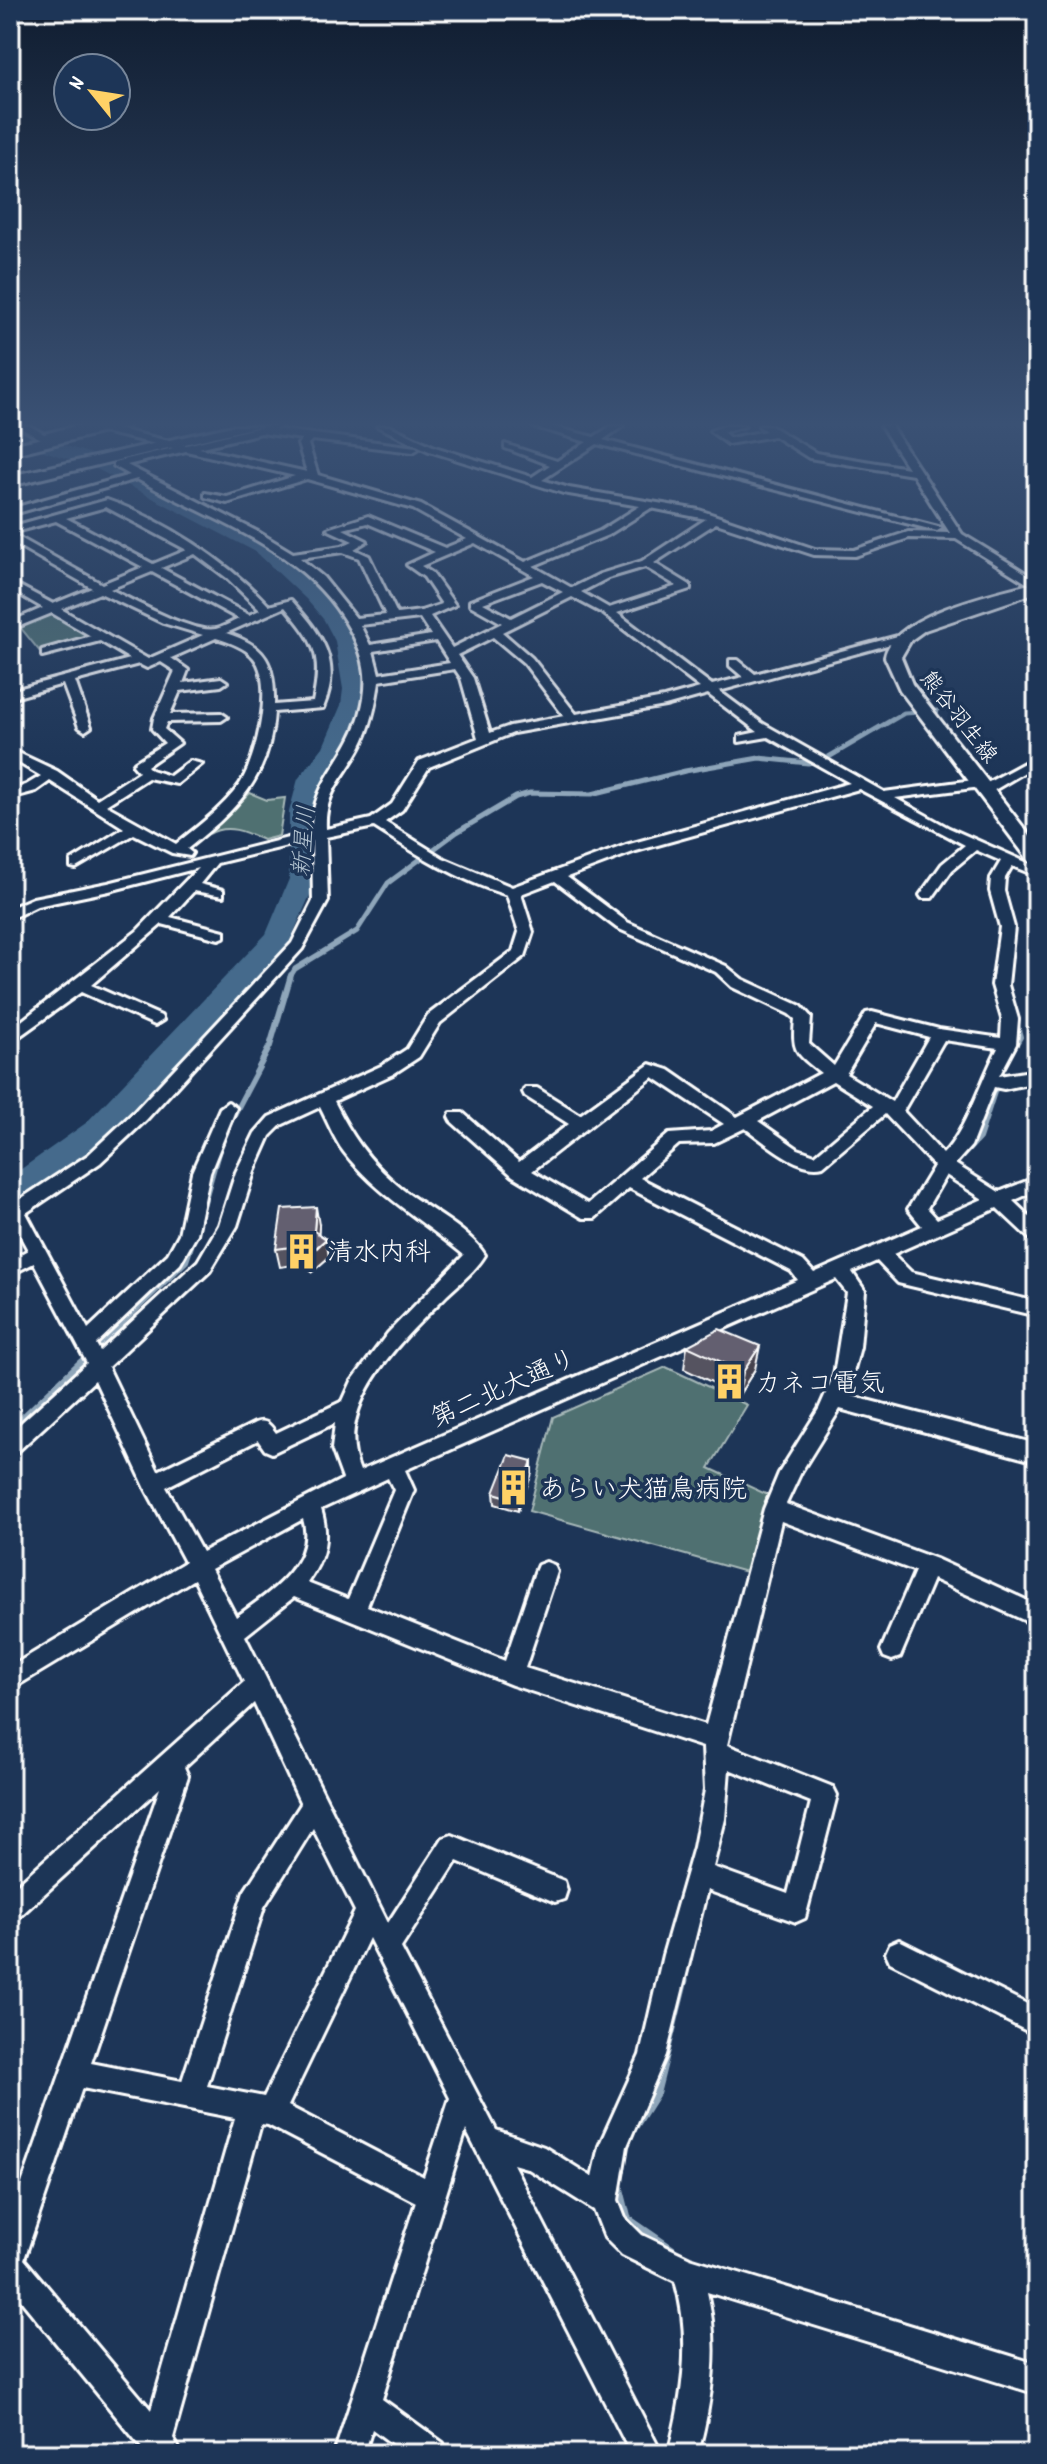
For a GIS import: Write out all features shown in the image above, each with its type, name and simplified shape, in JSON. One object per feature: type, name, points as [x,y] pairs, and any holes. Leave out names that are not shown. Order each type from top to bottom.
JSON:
[{"type":"main road","points":[[905,636],[930,622],[1037,586]]},
{"type":"main road","name":"熊谷羽生線","points":[[905,636],[896,647],[896,671],[1037,858]]},
{"type":"street","points":[[18,541],[171,623],[245,644],[263,661],[267,670],[268,709],[264,747],[253,778],[213,821],[177,850]]},
{"type":"street","points":[[102,541],[248,619]]},
{"type":"street","points":[[182,541],[230,571],[267,611]]},
{"type":"street","points":[[269,541],[292,556],[355,622],[374,678],[362,728],[324,792],[317,811],[324,878],[323,900],[315,920],[297,946],[140,1116],[94,1159],[14,1207],[232,1632],[368,1912],[388,1945],[484,2140],[647,2454]]},
{"type":"street","points":[[292,556],[344,549],[362,541]]},
{"type":"street","points":[[420,541],[443,551]]},
{"type":"street","points":[[355,622],[423,614],[449,605],[428,575],[413,565],[470,541]]},
{"type":"street","points":[[479,541],[608,612],[769,733],[880,796],[1037,872]]},
{"type":"street","points":[[525,566],[585,541]]},
{"type":"street","points":[[450,654],[604,576],[646,563],[680,541]]},
{"type":"street","points":[[781,541],[814,552],[855,553],[890,541]]},
{"type":"street","points":[[967,541],[1037,586]]},
{"type":"street","points":[[10,555],[29,548]]},
{"type":"street","points":[[10,626],[198,549]]},
{"type":"street","points":[[344,549],[363,556],[393,617]]},
{"type":"street","points":[[608,612],[686,587],[646,563]]},
{"type":"street","points":[[513,624],[474,603],[544,576]]},
{"type":"street","points":[[10,584],[147,664],[287,602],[315,635],[326,655],[319,705],[268,709]]},
{"type":"street","points":[[423,614],[467,678],[485,739]]},
{"type":"street","points":[[495,633],[510,642],[544,678],[572,718]]},
{"type":"street","points":[[10,914],[33,902],[376,822],[397,807],[424,764],[510,730],[713,690],[905,636]]},
{"type":"street","points":[[10,676],[13,694],[64,665],[102,637]]},
{"type":"street","points":[[366,649],[439,637]]},
{"type":"street","points":[[162,658],[182,670],[158,729],[164,738],[174,743],[140,765],[146,773],[172,781],[195,764]]},
{"type":"street","points":[[64,665],[141,660]]},
{"type":"street","points":[[734,663],[754,679]]},
{"type":"street","points":[[64,665],[85,727]]},
{"type":"street","points":[[374,678],[458,665]]},
{"type":"street","points":[[174,688],[221,682]]},
{"type":"street","points":[[160,718],[221,717]]},
{"type":"street","points":[[744,739],[769,733]]},
{"type":"street","points":[[10,753],[52,774],[96,806],[134,828],[210,863]]},
{"type":"street","points":[[880,796],[983,786],[1037,760]]},
{"type":"street","points":[[1014,772],[1037,780]]},
{"type":"street","points":[[96,806],[146,773]]},
{"type":"street","points":[[10,794],[31,788],[52,774]]},
{"type":"street","points":[[376,822],[438,861],[513,892],[631,848],[859,785]]},
{"type":"street","points":[[76,864],[134,828]]},
{"type":"street","points":[[927,895],[947,867],[975,844]]},
{"type":"street","points":[[934,1228],[917,1209],[943,1165],[962,1146],[989,1080],[1008,1044],[1010,1019],[1000,985],[1007,927],[997,891],[998,878],[1010,859]]},
{"type":"street","points":[[10,1038],[81,986],[191,886],[210,863]]},
{"type":"street","points":[[555,875],[622,925],[721,969],[737,983],[795,1010],[803,1017],[801,1044],[832,1073],[890,1109],[943,1165],[995,1201],[1011,1208],[1037,1235]]},
{"type":"street","points":[[191,886],[218,893]]},
{"type":"street","points":[[90,1353],[204,1266],[228,1226],[245,1172],[263,1133],[288,1113],[387,1070],[413,1053],[434,1019],[520,953],[526,932],[513,892]]},
{"type":"street","points":[[156,918],[219,934]]},
{"type":"street","points":[[81,986],[155,1020]]},
{"type":"street","points":[[457,1117],[519,1172],[589,1213],[675,1138],[714,1137],[840,1070],[872,1017],[939,1034],[1008,1044]]},
{"type":"street","points":[[519,1172],[650,1070],[663,1074],[792,1153],[817,1162],[890,1109],[939,1034]]},
{"type":"street","points":[[989,1080],[1004,1083],[1037,1076]]},
{"type":"street","points":[[531,1092],[581,1124]]},
{"type":"street","points":[[323,1097],[350,1148],[392,1191],[428,1215],[476,1255],[383,1352],[351,1406],[342,1436],[344,1462],[355,1483]]},
{"type":"street","points":[[10,1446],[174,1259],[188,1234],[201,1172],[228,1108]]},
{"type":"street","points":[[628,1180],[797,1266],[810,1282]]},
{"type":"street","name":"第二北大通り","points":[[12,1671],[196,1566],[355,1483],[1037,1183]]},
{"type":"street","points":[[880,1252],[905,1278],[1037,1309]]},
{"type":"street","points":[[10,1268],[36,1254]]},
{"type":"street","points":[[839,1270],[856,1291],[847,1362],[835,1400],[784,1477],[774,1509],[716,1746],[713,1810],[649,2068],[613,2141],[605,2167],[604,2200],[615,2228],[632,2245],[686,2271],[1037,2379]]},
{"type":"street","points":[[835,1400],[1037,1453]]},
{"type":"street","points":[[153,1483],[262,1429],[272,1444],[351,1406]]},
{"type":"street","points":[[354,1612],[404,1490],[393,1466]]},
{"type":"street","points":[[232,1632],[293,1587],[318,1546],[319,1525],[309,1505]]},
{"type":"street","points":[[774,1509],[824,1524],[928,1566],[1037,1616]]},
{"type":"street","points":[[892,1650],[928,1566]]},
{"type":"street","points":[[512,1674],[546,1572]]},
{"type":"street","points":[[293,1587],[512,1674],[716,1746],[825,1795],[796,1909],[697,1874]]},
{"type":"street","points":[[10,1908],[256,1686]]},
{"type":"street","points":[[162,2448],[10,2262],[72,2073],[176,1776],[168,1764]]},
{"type":"street","points":[[191,2095],[253,1901],[314,1805]]},
{"type":"street","points":[[388,1945],[452,1847],[555,1890]]},
{"type":"street","points":[[162,2448],[261,2110],[368,1912]]},
{"type":"street","points":[[899,1953],[1037,2023]]},
{"type":"street","points":[[72,2073],[261,2110],[430,2195]]},
{"type":"street","points":[[349,2454],[463,2098]]},
{"type":"street","points":[[484,2140],[534,2157],[604,2200]]},
{"type":"street","points":[[683,2454],[699,2397],[701,2339],[695,2295],[686,2271]]},
{"type":"street","points":[[365,2405],[432,2454]]},
{"type":"green space","points":[[52,613],[94,638],[41,653],[20,627]]},
{"type":"green space","points":[[250,793],[267,800],[285,798],[279,836],[263,840],[230,829],[209,834]]},
{"type":"green space","points":[[666,1367],[747,1405],[709,1468],[768,1495],[746,1572],[529,1511],[553,1417]]},
{"type":"building","points":[[316,1207],[314,1231],[326,1239],[309,1254],[298,1246],[276,1249],[282,1209]]},
{"type":"building","points":[[719,1329],[760,1346],[743,1372],[687,1346]]},
{"type":"building","name":"あらい犬猫鳥病院","points":[[509,1455],[532,1461],[518,1500],[494,1493]]},
{"type":"waterway","name":"新星川","points":[[10,1194],[97,1131],[279,937],[303,879],[302,812],[311,779],[335,749],[353,705],[355,689],[346,641],[334,618],[314,594],[263,548],[250,541]]},
{"type":"waterway","points":[[291,976],[295,969],[357,931],[388,883],[457,832],[516,797],[530,793],[592,794],[685,771],[759,758],[808,763],[827,758],[904,713],[937,711]]},
{"type":"waterway","points":[[1030,836],[1037,828]]},
{"type":"waterway","points":[[227,1128],[270,1046],[291,976]]},
{"type":"waterway","points":[[1001,1069],[1020,1037],[1015,1018]]},
{"type":"waterway","points":[[957,1162],[979,1138],[995,1089]]},
{"type":"waterway","points":[[199,1220],[220,1146]]},
{"type":"waterway","points":[[79,1364],[186,1261],[195,1234]]},
{"type":"waterway","points":[[10,1430],[81,1362]]},
{"type":"waterway","points":[[632,2130],[656,2092],[684,1980]]},
{"type":"waterway","points":[[619,2187],[627,2219],[672,2250]]},
{"type":"place","name":"清水内科","points":[[301,1251]]},
{"type":"place","name":"カネコ電気","points":[[729,1382]]},
{"type":"place","name":"あらい犬猫鳥病院","points":[[513,1488]]}]
